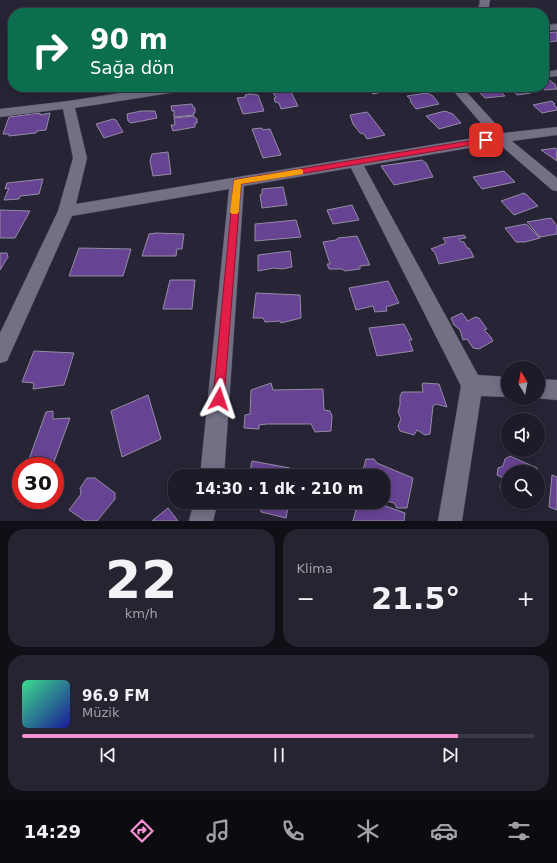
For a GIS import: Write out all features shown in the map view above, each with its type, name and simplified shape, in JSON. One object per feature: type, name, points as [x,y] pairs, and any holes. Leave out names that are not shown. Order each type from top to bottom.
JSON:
[{"type":"street","points":[[0,113],[68,105],[151,92]]},
{"type":"street","points":[[460,92],[501,138],[557,186]]},
{"type":"street","points":[[0,354],[66,211],[80,158],[68,105]]},
{"type":"street","points":[[66,211],[501,138],[557,131]]},
{"type":"street","points":[[355,163],[472,385],[450,521]]},
{"type":"street","points":[[213,469],[237,182]]},
{"type":"street","points":[[472,385],[501,387]]},
{"type":"street","points":[[545,389],[557,390]]},
{"type":"street","points":[[201,521],[204,509]]},
{"type":"building","points":[[557,32],[557,41],[549,42],[549,33]]},
{"type":"building","points":[[549,80],[556,85],[557,89],[549,90]]},
{"type":"building","points":[[291,92],[298,106],[281,109],[279,103],[275,102],[274,98],[276,97],[273,93]]},
{"type":"building","points":[[372,92],[382,92],[373,94]]},
{"type":"building","points":[[479,92],[501,92],[505,96],[485,98]]},
{"type":"building","points":[[514,92],[531,93],[517,95]]},
{"type":"building","points":[[427,93],[433,96],[439,104],[416,109],[407,96]]},
{"type":"building","points":[[245,95],[258,95],[264,111],[243,114],[237,98],[246,97]]},
{"type":"building","points":[[552,101],[557,110],[542,113],[533,105]]},
{"type":"building","points":[[192,104],[195,108],[195,113],[193,113],[194,115],[174,117],[174,111],[172,111],[171,106]]},
{"type":"building","points":[[141,111],[155,111],[157,118],[131,123],[128,121],[127,114]]},
{"type":"building","points":[[445,111],[453,114],[461,123],[439,129],[426,116]]},
{"type":"building","points":[[367,112],[385,135],[367,139],[364,134],[360,133],[353,124],[350,115]]},
{"type":"building","points":[[40,113],[40,115],[50,113],[46,130],[37,131],[36,133],[9,136],[9,134],[3,134],[9,117]]},
{"type":"building","points":[[194,116],[197,119],[195,127],[173,131],[171,125],[175,125],[174,118]]},
{"type":"building","points":[[113,119],[116,120],[123,132],[104,138],[96,124]]},
{"type":"building","points":[[262,128],[263,130],[270,129],[281,155],[263,158],[252,129]]},
{"type":"building","points":[[556,148],[557,161],[541,150]]},
{"type":"building","points":[[168,152],[171,174],[153,176],[150,161],[152,154]]},
{"type":"building","points":[[422,160],[426,163],[433,177],[394,185],[381,166]]},
{"type":"building","points":[[504,171],[515,182],[482,189],[473,177]]},
{"type":"building","points":[[43,179],[39,194],[20,196],[19,199],[4,200],[9,188],[5,189],[7,183]]},
{"type":"building","points":[[283,187],[287,205],[262,208],[260,195],[262,194],[262,189]]},
{"type":"building","points":[[524,193],[538,206],[514,215],[501,201]]},
{"type":"building","points":[[352,205],[359,220],[333,224],[327,210]]},
{"type":"building","points":[[0,210],[30,211],[15,238],[0,238]]},
{"type":"building","points":[[551,218],[557,226],[557,234],[540,237],[527,222]]},
{"type":"building","points":[[296,220],[301,237],[255,241],[255,224]]},
{"type":"building","points":[[526,224],[540,238],[525,242],[516,242],[505,228]]},
{"type":"building","points":[[149,234],[184,234],[182,249],[177,249],[176,256],[142,256]]},
{"type":"building","points":[[464,235],[466,238],[459,239],[461,242],[464,242],[467,248],[469,248],[474,257],[439,264],[435,253],[431,249],[446,243],[443,238]]},
{"type":"building","points":[[357,236],[370,265],[360,266],[360,269],[345,271],[342,269],[329,269],[327,264],[330,264],[323,242],[336,240],[338,238]]},
{"type":"building","points":[[79,248],[131,249],[123,276],[69,276]]},
{"type":"building","points":[[290,251],[292,267],[258,271],[258,255]]},
{"type":"building","points":[[0,253],[7,253],[8,257],[0,270]]},
{"type":"building","points":[[170,280],[195,280],[192,309],[163,309]]},
{"type":"building","points":[[388,281],[399,303],[386,307],[387,311],[375,312],[373,306],[356,310],[349,288]]},
{"type":"building","points":[[256,293],[300,295],[301,318],[281,323],[280,321],[265,322],[263,318],[253,318]]},
{"type":"building","points":[[462,313],[468,321],[475,317],[479,318],[487,329],[484,330],[493,341],[479,349],[473,348],[467,339],[463,340],[460,330],[454,325],[451,318]]},
{"type":"building","points":[[404,324],[412,340],[409,340],[413,351],[377,356],[369,328]]},
{"type":"building","points":[[34,351],[74,353],[64,385],[33,389],[34,383],[22,382]]},
{"type":"building","points":[[271,383],[273,390],[323,389],[324,410],[330,411],[332,416],[331,431],[315,432],[311,424],[267,424],[259,425],[259,429],[244,428],[245,415],[250,414],[251,390]]},
{"type":"building","points":[[423,383],[439,384],[447,407],[436,404],[433,406],[430,434],[425,435],[417,430],[414,435],[400,431],[398,426],[401,419],[398,412],[402,392],[423,392]]},
{"type":"building","points":[[148,395],[161,439],[122,457],[111,411]]},
{"type":"building","points":[[53,411],[53,419],[70,418],[56,457],[30,457],[46,412]]},
{"type":"building","points":[[512,457],[530,465],[503,465],[505,459]]},
{"type":"building","points":[[366,459],[374,459],[377,463],[413,478],[407,508],[397,508],[394,503],[390,502],[390,469],[363,469]]},
{"type":"building","points":[[252,461],[290,468],[290,469],[250,469]]},
{"type":"building","points":[[501,467],[501,477],[497,475],[498,468]]},
{"type":"building","points":[[552,475],[557,477],[557,510],[549,507]]},
{"type":"building","points":[[87,478],[95,478],[115,493],[115,499],[97,521],[85,521],[69,510],[81,494],[80,488]]},
{"type":"building","points":[[168,508],[178,521],[152,521]]},
{"type":"building","points":[[390,508],[405,513],[404,521],[353,521],[356,509],[390,509]]},
{"type":"building","points":[[261,509],[288,509],[286,518],[261,512]]},
{"type":"slow traffic","points":[[234,212],[237,182],[300,172]]},
{"type":"route","points":[[219,399],[237,182],[486,140]]}]
